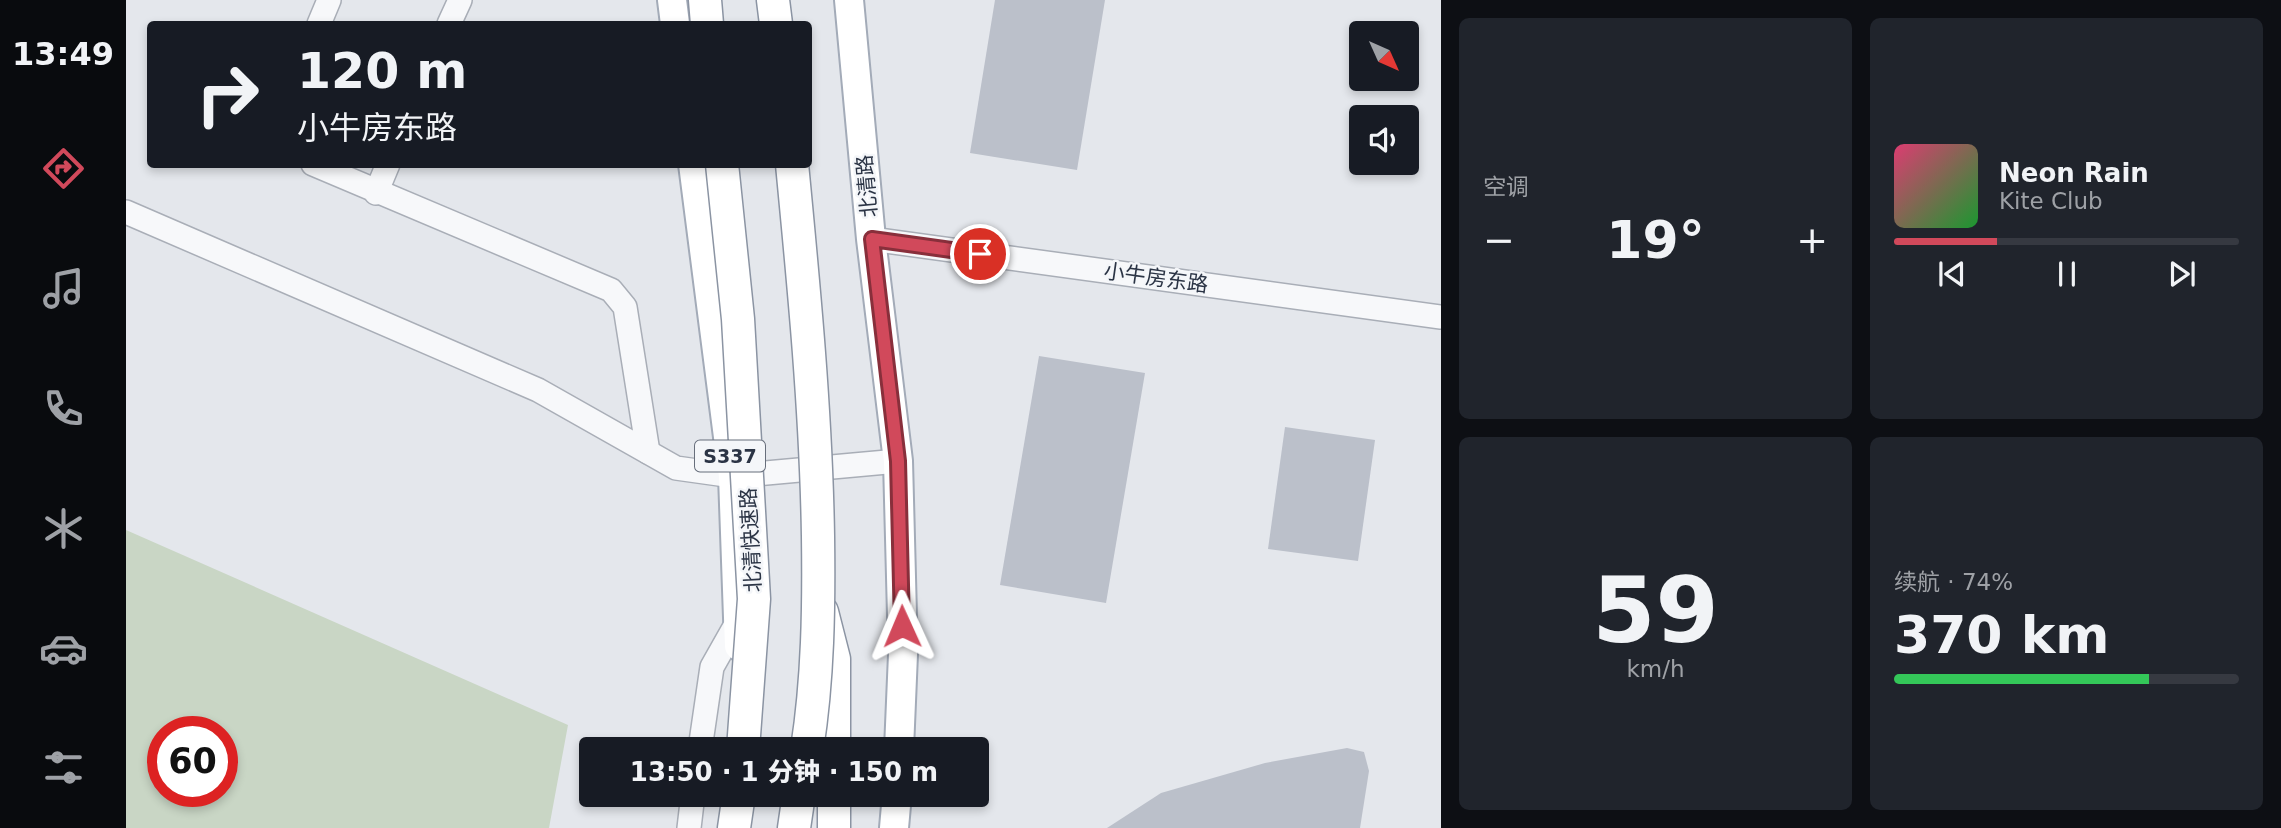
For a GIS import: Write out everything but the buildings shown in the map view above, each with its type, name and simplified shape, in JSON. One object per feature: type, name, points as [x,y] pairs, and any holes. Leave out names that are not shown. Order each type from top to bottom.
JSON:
[{"type":"highway","points":[[705,0],[707,21]]},
{"type":"highway","points":[[773,0],[776,21]]},
{"type":"highway","name":"北清快速路","points":[[722,168],[738,320],[754,599],[744,737]]},
{"type":"highway","points":[[792,168],[811,351],[818,501],[819,602],[816,671],[808,737]]},
{"type":"highway","points":[[819,602],[834,659],[834,737]]},
{"type":"highway","points":[[733,828],[735,807]]},
{"type":"highway","points":[[794,828],[797,807]]},
{"type":"highway","points":[[834,807],[834,828]]},
{"type":"main road","points":[[672,0],[675,21]]},
{"type":"main road","name":"北清路","points":[[849,0],[872,239],[898,461],[903,654],[900,737]]},
{"type":"main road","name":"S337","points":[[694,168],[733,476],[740,718],[738,737]]},
{"type":"main road","points":[[894,828],[896,807]]},
{"type":"street","points":[[320,21],[330,0]]},
{"type":"street","points":[[451,21],[460,0]]},
{"type":"street","points":[[322,168],[611,290],[625,307],[648,452]]},
{"type":"street","points":[[376,193],[386,168]]},
{"type":"street","points":[[126,212],[538,390],[676,468],[733,476],[898,461]]},
{"type":"street","name":"小牛房东路","points":[[872,239],[1441,317]]},
{"type":"street","points":[[702,737],[712,667],[738,621]]},
{"type":"street","points":[[689,828],[691,807]]},
{"type":"green space","points":[[126,530],[568,725],[549,828],[126,828]]},
{"type":"route","points":[[902,626],[898,461],[872,239],[980,254]]}]
